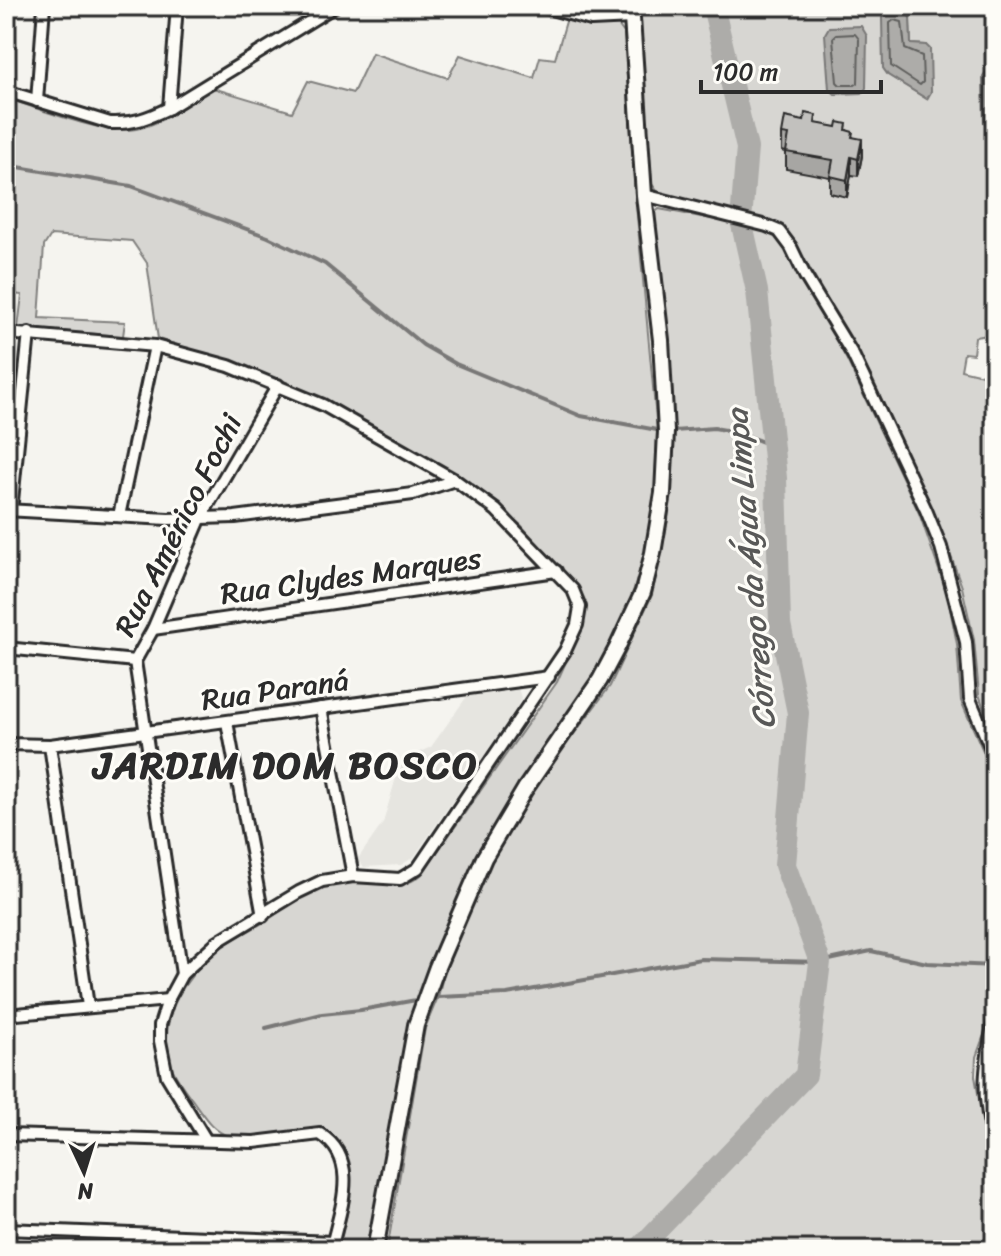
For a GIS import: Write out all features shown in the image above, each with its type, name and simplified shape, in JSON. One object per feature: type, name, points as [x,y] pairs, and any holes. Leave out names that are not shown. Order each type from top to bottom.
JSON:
[{"type":"main road","points":[[375,1250],[416,1025],[437,967],[484,858],[518,800],[600,680],[617,648],[643,592],[653,553],[663,493],[666,432],[661,340],[644,195],[631,12]]},
{"type":"street","points":[[37,101],[44,6]]},
{"type":"street","points":[[169,108],[177,6]]},
{"type":"street","points":[[6,91],[110,123],[126,124],[144,120],[169,108],[335,6]]},
{"type":"street","points":[[540,6],[591,20],[631,12]]},
{"type":"street","points":[[587,6],[591,20]]},
{"type":"street","points":[[644,195],[767,226],[779,231],[791,247],[853,355],[941,547],[966,642],[970,699],[995,758]]},
{"type":"street","points":[[6,333],[155,346],[229,366],[323,405],[455,480],[514,526],[573,590],[580,607],[577,625],[549,677],[418,868],[400,879],[353,876],[322,881],[218,941],[182,974],[168,1000],[160,1025],[160,1041],[167,1076],[206,1140]]},
{"type":"street","points":[[29,333],[9,511],[168,519],[235,517],[413,494],[455,480]]},
{"type":"street","points":[[119,516],[155,346]]},
{"type":"street","name":"Rua Américo Fochi","points":[[182,974],[135,661],[153,629],[201,517],[278,385]]},
{"type":"street","name":"Rua Clydes Marques","points":[[153,629],[556,571]]},
{"type":"street","points":[[6,648],[135,661]]},
{"type":"street","name":"Rua Paraná","points":[[6,744],[50,745],[549,677]]},
{"type":"street","points":[[321,708],[353,876]]},
{"type":"street","points":[[227,722],[263,916]]},
{"type":"street","points":[[50,745],[88,1006]]},
{"type":"street","points":[[6,1015],[168,1000]]},
{"type":"street","points":[[995,1014],[984,1092],[995,1142]]},
{"type":"street","points":[[6,1135],[254,1142],[320,1134],[337,1148],[345,1168],[344,1196],[332,1246],[6,1229]]},
{"type":"shaded area","points":[[637,6],[762,6],[766,10],[995,6],[995,71],[986,72],[989,127],[995,127],[995,321],[986,320],[989,335],[975,337],[973,354],[964,353],[961,370],[995,378],[995,742],[979,694],[974,640],[962,587],[947,545],[872,378],[796,245],[778,224],[660,195],[652,184]],"holes":[[[910,18],[911,44],[926,45],[927,99],[888,75],[883,68]]]},
{"type":"shaded area","points":[[567,18],[594,26],[618,25],[624,33],[657,430],[655,490],[646,550],[627,611],[597,675],[477,854],[429,964],[409,1023],[368,1250],[339,1250],[350,1185],[347,1162],[337,1142],[320,1130],[248,1137],[229,1136],[217,1130],[186,1091],[170,1063],[167,1038],[172,1011],[184,986],[212,955],[304,895],[346,882],[398,884],[421,875],[557,682],[581,628],[585,607],[577,588],[521,525],[461,479],[328,401],[232,362],[158,339],[147,263],[132,241],[51,235],[44,246],[39,318],[125,322],[123,336],[18,328],[22,295],[6,293],[6,98],[84,123],[128,130],[161,120],[213,88],[292,112],[308,81],[353,93],[372,53],[448,78],[460,55],[534,78],[540,57],[555,59]]},
{"type":"shaded area","points":[[659,209],[765,229],[775,234],[786,248],[847,360],[919,513],[947,593],[957,644],[961,701],[995,778],[995,985],[976,1057],[975,1076],[984,1128],[995,1162],[995,1250],[387,1250],[425,1028],[444,972],[492,859],[529,794],[610,686],[652,595],[668,520],[674,431],[668,336],[653,214]]},
{"type":"shaded area","points":[[511,686],[518,688],[521,698],[517,707],[414,857],[401,865],[364,867],[357,860],[383,823],[404,759],[431,747],[470,692]]},
{"type":"water","points":[[989,8],[995,8],[995,56],[987,56],[985,52],[986,13]]},
{"type":"water","points":[[885,12],[907,12],[911,44],[926,45],[930,49],[931,92],[927,99],[888,75],[883,68],[882,18]]},
{"type":"water","points":[[861,26],[867,36],[866,88],[862,93],[835,94],[829,89],[825,34],[829,27]]},
{"type":"water","points":[[995,71],[995,127],[989,127],[984,122],[983,76],[986,72]]},
{"type":"building","points":[[805,113],[816,115],[815,123],[837,127],[838,122],[847,124],[846,130],[853,132],[852,137],[862,139],[858,159],[851,157],[847,180],[830,176],[833,160],[786,152],[789,135],[782,134],[785,117],[804,121]]},
{"type":"waterway","name":"Córrego da Água Limpa","points":[[638,1250],[806,1075],[820,962],[785,865],[798,713],[780,624],[776,478],[757,291],[741,220],[747,148],[713,6]]},
{"type":"waterway","points":[[6,165],[131,186],[268,237],[325,264],[423,345],[456,364],[581,416],[657,430]]},
{"type":"waterway","points":[[674,431],[714,428],[737,432],[773,446]]},
{"type":"waterway","points":[[438,997],[507,994],[701,959],[820,962],[871,951],[927,963],[995,966]]},
{"type":"waterway","points":[[266,1028],[322,1014],[416,1000]]},
{"type":"district","name":"JARDIM DOM BOSCO","points":[[286,765]]}]
